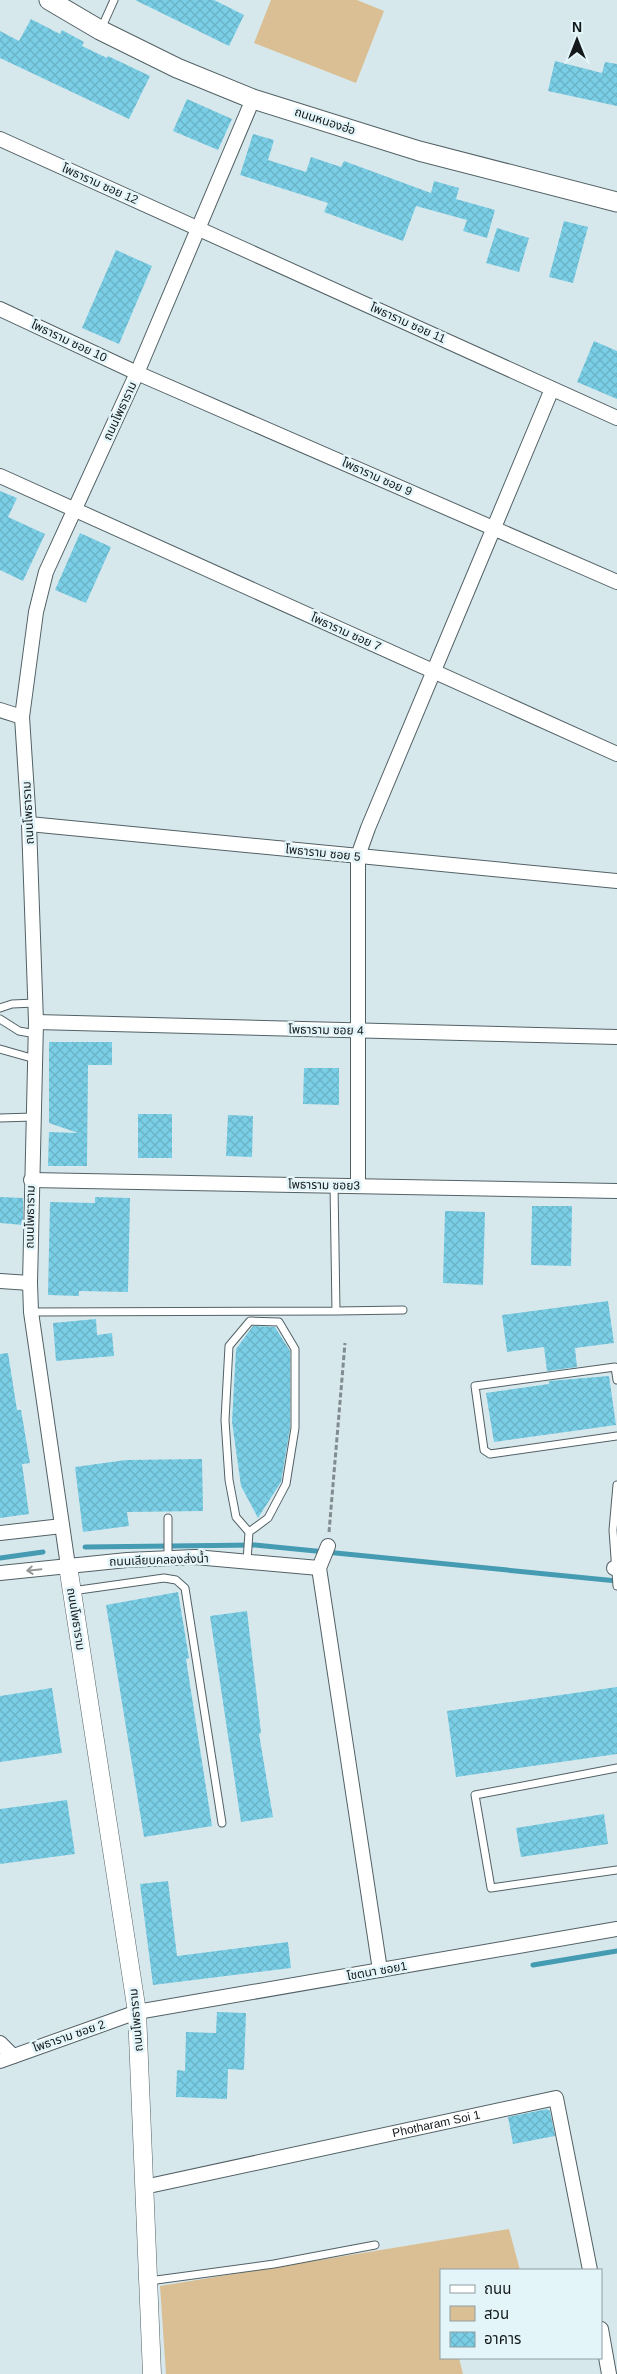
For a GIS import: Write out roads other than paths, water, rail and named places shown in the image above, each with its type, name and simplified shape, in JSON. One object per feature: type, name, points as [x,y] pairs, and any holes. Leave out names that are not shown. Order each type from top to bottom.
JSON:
[{"type":"main road","name":"ถนนหนองฮ่อ","points":[[49,0],[100,30],[177,68],[253,98],[419,151],[617,202]]},
{"type":"street","name":"ถนนโพธาราม","points":[[152,2374],[137,2012],[31,1312],[31,1180],[36,1028],[29,824],[22,717],[38,603],[46,572],[137,373],[253,98]]},
{"type":"street","name":"โพธาราม ซอย 12","points":[[0,139],[199,228]]},
{"type":"street","name":"โพธาราม ซอย 11","points":[[199,228],[617,418]]},
{"type":"street","name":"โพธาราม ซอย 10","points":[[0,308],[137,373]]},
{"type":"street","name":"โพธาราม ซอย 9","points":[[137,373],[617,582]]},
{"type":"street","points":[[358,1186],[358,856],[368,828],[552,389]]},
{"type":"street","name":"โพธาราม ซอย 7","points":[[0,476],[74,511],[617,754]]},
{"type":"street","points":[[0,710],[22,717]]},
{"type":"street","name":"โพธาราม ซอย 5","points":[[29,824],[617,881]]},
{"type":"street","name":"โพธาราม ซอย 4","points":[[36,1028],[358,1030],[617,1037]]},
{"type":"street","name":"โพธาราม ซอย3","points":[[31,1180],[617,1191]]},
{"type":"street","points":[[0,1281],[30,1283]]},
{"type":"street","points":[[0,1533],[62,1526]]},
{"type":"street","points":[[328,1546],[318,1568],[380,1970]]},
{"type":"street","name":"ถนนเลียบคลองส่งน้ำ","points":[[0,1573],[195,1557],[318,1568]]},
{"type":"street","name":"โชตนา ซอย1","points":[[137,2012],[617,1929]]},
{"type":"street","name":"โพธาราม ซอย 2","points":[[7,2058],[137,2012]]},
{"type":"street","points":[[0,2043],[7,2058]]},
{"type":"street","name":"Photharam Soi 1","points":[[144,2187],[556,2098],[590,2269]]},
{"type":"street","points":[[602,2335],[609,2374]]},
{"type":"lane","points":[[100,30],[114,0]]},
{"type":"lane","points":[[0,1008],[12,1004],[35,1003]]},
{"type":"lane","points":[[0,1019],[19,1031],[36,1028]]},
{"type":"lane","points":[[0,1049],[35,1059]]},
{"type":"lane","points":[[0,1118],[33,1117]]},
{"type":"lane","points":[[334,1185],[336,1311]]},
{"type":"lane","points":[[31,1312],[403,1310]]},
{"type":"lane","points":[[247,1561],[249,1532],[236,1518],[229,1480],[225,1420],[229,1346],[250,1321],[279,1322],[296,1349],[295,1428],[286,1484],[268,1518],[249,1532]]},
{"type":"lane","points":[[617,1380],[615,1367],[475,1386],[484,1450],[490,1454],[617,1436]]},
{"type":"lane","points":[[617,1484],[612,1530],[617,1586]]},
{"type":"lane","points":[[168,1518],[168,1558]]},
{"type":"lane","points":[[72,1591],[164,1578],[176,1580],[185,1588],[222,1823]]},
{"type":"lane","points":[[617,1768],[475,1795],[491,1888],[617,1870]]},
{"type":"lane","points":[[148,2281],[274,2264],[375,2245]]},
{"type":"waterway","points":[[85,1547],[255,1545],[617,1581]]},
{"type":"waterway","points":[[0,1558],[43,1552]]},
{"type":"waterway","points":[[533,1965],[617,1951]]}]
